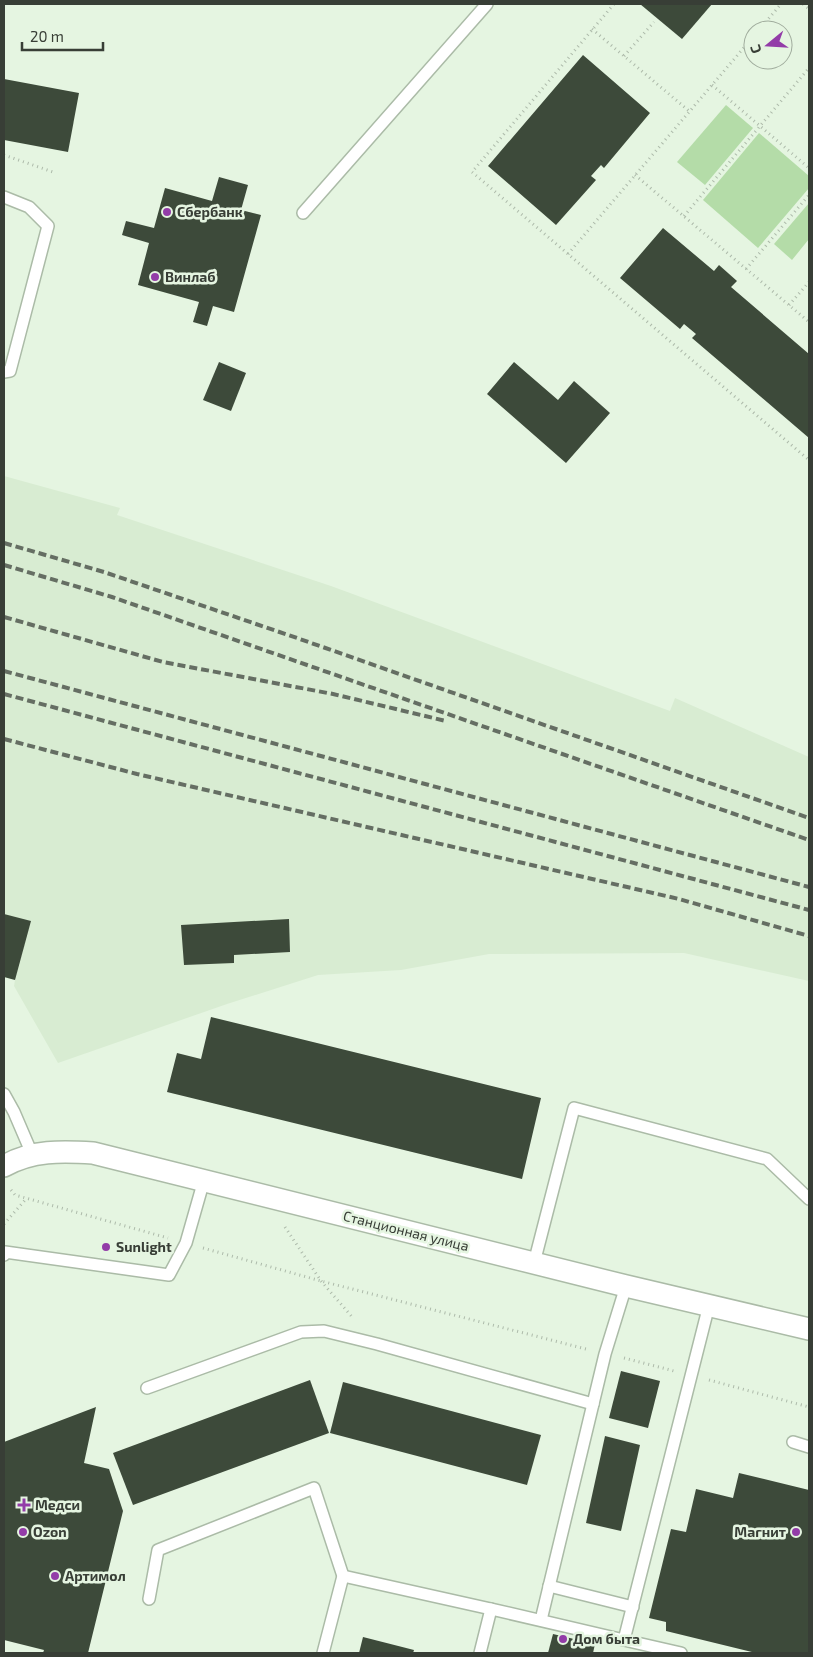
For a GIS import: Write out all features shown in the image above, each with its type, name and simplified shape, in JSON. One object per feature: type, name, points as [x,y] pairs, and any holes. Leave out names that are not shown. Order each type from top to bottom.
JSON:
[{"type":"street","name":"Станционная улица","points":[[6,1174],[32,1154],[68,1151],[93,1153],[626,1286],[809,1329]]},
{"type":"lane","points":[[303,212],[487,4]]},
{"type":"lane","points":[[4,197],[29,206],[48,226],[10,371],[4,372]]},
{"type":"lane","points":[[4,1094],[32,1154]]},
{"type":"lane","points":[[534,1263],[574,1108],[767,1158],[809,1199]]},
{"type":"lane","points":[[4,1255],[5,1252],[169,1275],[186,1243],[204,1180]]},
{"type":"lane","points":[[541,1620],[605,1354],[626,1286]]},
{"type":"lane","points":[[624,1640],[709,1305]]},
{"type":"lane","points":[[147,1388],[301,1332],[324,1331],[593,1404]]},
{"type":"lane","points":[[793,1442],[809,1447]]},
{"type":"lane","points":[[149,1599],[158,1550],[314,1488],[343,1576],[323,1653]]},
{"type":"lane","points":[[343,1576],[491,1608],[681,1653]]},
{"type":"lane","points":[[549,1586],[632,1607]]},
{"type":"lane","points":[[480,1653],[491,1608]]},
{"type":"path","points":[[614,4],[472,172],[809,460]]},
{"type":"path","points":[[767,20],[781,4]]},
{"type":"path","points":[[803,4],[809,9]]},
{"type":"path","points":[[624,56],[654,22]]},
{"type":"path","points":[[592,29],[689,111]]},
{"type":"path","points":[[568,254],[743,49]]},
{"type":"path","points":[[684,216],[809,68]]},
{"type":"path","points":[[712,85],[809,168]]},
{"type":"path","points":[[4,155],[53,172]]},
{"type":"path","points":[[635,175],[809,322]]},
{"type":"path","points":[[746,268],[809,195]]},
{"type":"path","points":[[790,305],[809,282]]},
{"type":"path","points":[[6,1174],[15,1195],[26,1199],[321,1281],[809,1407]]},
{"type":"path","points":[[4,1224],[26,1199]]},
{"type":"path","points":[[284,1226],[321,1281],[377,1344]]},
{"type":"shaded area","points":[[4,476],[120,508],[117,515],[331,586],[670,711],[675,698],[809,757],[809,981],[684,953],[489,954],[401,970],[318,975],[227,1004],[58,1063],[14,986],[15,980],[4,977]]},
{"type":"green space","points":[[726,105],[753,128],[705,185],[677,162]]},
{"type":"green space","points":[[759,133],[809,176],[809,188],[758,248],[703,200]]},
{"type":"green space","points":[[809,203],[809,239],[792,260],[774,244]]},
{"type":"building","points":[[640,4],[712,4],[682,39]]},
{"type":"building","points":[[583,55],[650,113],[604,168],[601,165],[591,176],[596,180],[556,225],[488,166]]},
{"type":"building","points":[[4,79],[79,93],[68,152],[4,140]]},
{"type":"building","points":[[219,177],[248,185],[241,210],[261,215],[234,312],[213,306],[207,326],[193,322],[199,302],[138,285],[149,243],[122,235],[126,221],[154,228],[165,188],[212,201]]},
{"type":"building","points":[[663,228],[714,271],[719,265],[737,281],[731,287],[809,354],[809,438],[692,338],[696,334],[684,324],[680,329],[620,278]]},
{"type":"building","points":[[219,362],[246,373],[231,411],[203,400]]},
{"type":"building","points":[[514,362],[558,400],[574,381],[610,413],[566,463],[487,394]]},
{"type":"building","points":[[4,914],[31,921],[15,980],[4,977]]},
{"type":"building","points":[[289,919],[290,952],[234,955],[234,963],[184,965],[181,925]]},
{"type":"building","points":[[211,1017],[541,1098],[522,1179],[167,1092],[177,1053],[201,1059]]},
{"type":"building","points":[[621,1371],[660,1381],[648,1428],[609,1418]]},
{"type":"building","points":[[310,1380],[329,1433],[133,1505],[113,1453]]},
{"type":"building","points":[[343,1382],[541,1435],[527,1485],[330,1433]]},
{"type":"building","name":"Артимол","points":[[96,1407],[84,1463],[109,1469],[123,1511],[88,1653],[43,1653],[44,1650],[4,1640],[4,1442]]},
{"type":"building","points":[[605,1436],[640,1445],[621,1531],[586,1523]]},
{"type":"building","points":[[739,1473],[809,1490],[809,1653],[756,1653],[666,1631],[666,1622],[649,1618],[671,1529],[686,1532],[696,1489],[733,1498]]},
{"type":"building","name":"Дом быта","points":[[553,1634],[595,1644],[593,1653],[548,1653]]},
{"type":"building","points":[[363,1637],[414,1650],[413,1653],[359,1653]]},
{"type":"railway","points":[[4,543],[104,572],[809,818]]},
{"type":"railway","points":[[4,565],[112,597],[809,840]]},
{"type":"railway","points":[[4,617],[163,662],[333,694],[446,721]]},
{"type":"railway","points":[[4,671],[809,887]]},
{"type":"railway","points":[[4,694],[809,910]]},
{"type":"railway","points":[[4,739],[137,774],[679,899],[809,936]]},
{"type":"place","name":"Сбербанк","points":[[167,212]]},
{"type":"place","name":"Винлаб","points":[[155,277]]},
{"type":"place","name":"Sunlight","points":[[106,1247]]},
{"type":"place","name":"Медси","points":[[24,1505]]},
{"type":"place","name":"Ozon","points":[[23,1532]]},
{"type":"place","name":"Магнит","points":[[796,1532]]},
{"type":"place","name":"Артимол","points":[[55,1576]]},
{"type":"place","name":"Дом быта","points":[[563,1639]]}]
